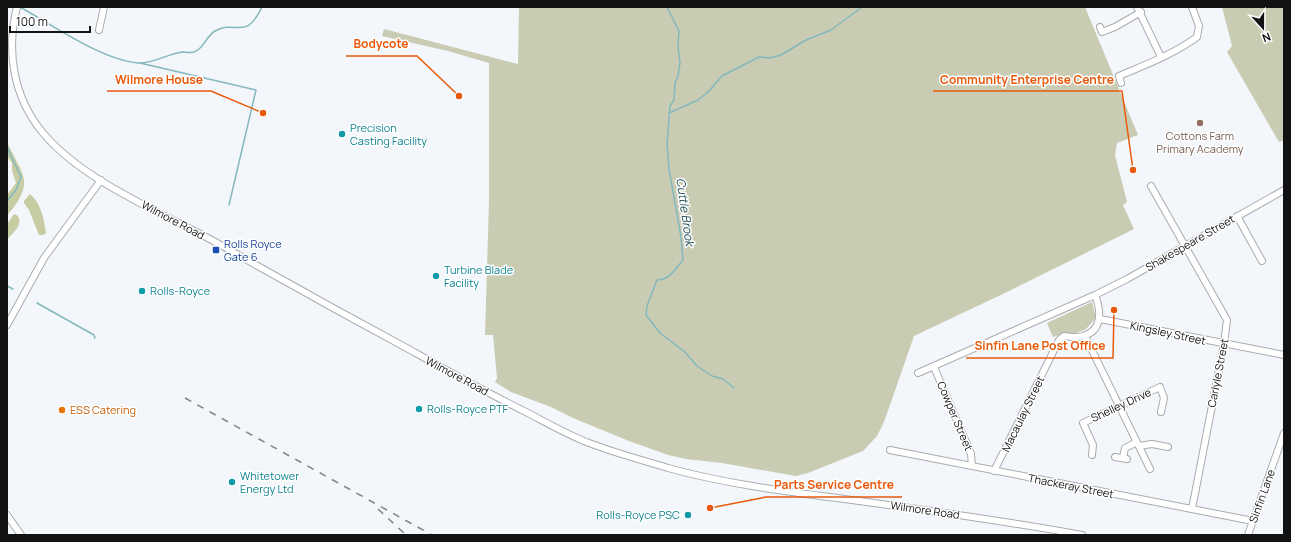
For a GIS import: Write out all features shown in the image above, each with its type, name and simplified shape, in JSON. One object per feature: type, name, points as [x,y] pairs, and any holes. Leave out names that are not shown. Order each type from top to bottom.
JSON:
[{"type":"street","points":[[99,30],[104,7]]},
{"type":"street","points":[[1121,82],[1119,76],[1161,58],[1197,37],[1198,26],[1192,7]]},
{"type":"street","name":"Wilmore Road","points":[[16,10],[12,30],[12,55],[14,75],[25,105],[42,131],[52,143],[73,161],[101,180],[150,208],[209,238],[480,389],[588,442],[666,467],[718,479],[802,493],[981,518],[1082,535]]},
{"type":"street","points":[[1100,27],[1102,32],[1115,28],[1139,10],[1161,58]]},
{"type":"street","points":[[7,325],[44,258],[101,180]]},
{"type":"street","name":"Carlyle Street","points":[[1151,186],[1227,320],[1224,344],[1192,509]]},
{"type":"street","name":"Shakespeare Street","points":[[918,373],[1095,295],[1127,279],[1284,190]]},
{"type":"street","points":[[1237,216],[1262,261]]},
{"type":"street","points":[[1095,295],[1099,305],[1100,318],[1093,330],[1084,336],[1150,469]]},
{"type":"street","name":"Kingsley Street","points":[[1100,318],[1284,355]]},
{"type":"street","name":"Macaulay Street","points":[[994,471],[1059,340],[1064,336],[1084,336]]},
{"type":"street","name":"Cowper Street","points":[[934,367],[971,454],[972,466]]},
{"type":"street","name":"Shelley Drive","points":[[1092,455],[1093,445],[1083,423],[1160,387],[1164,398],[1161,412]]},
{"type":"street","name":"Sinfin Lane","points":[[1248,535],[1284,433]]},
{"type":"street","points":[[1115,456],[1125,458],[1125,448],[1138,444],[1168,446]]},
{"type":"street","name":"Thackeray Street","points":[[890,450],[1253,521]]},
{"type":"street","points":[[7,515],[21,535]]},
{"type":"green space","points":[[519,7],[1085,7],[1138,135],[1117,143],[1115,155],[1127,202],[1123,205],[1134,229],[914,336],[884,422],[877,436],[863,451],[808,473],[796,476],[722,463],[686,459],[668,455],[629,441],[573,418],[551,407],[511,392],[495,382],[497,378],[493,335],[485,335],[489,201],[489,63],[448,51],[382,36],[384,29],[518,64]]},
{"type":"green space","points":[[1222,7],[1284,7],[1284,140],[1279,142],[1227,52],[1232,46]]},
{"type":"green space","points":[[7,142],[22,172],[24,186],[16,204],[7,216],[7,195],[16,183],[12,171],[12,163],[7,156]]},
{"type":"green space","points":[[30,194],[37,202],[41,212],[46,233],[43,235],[39,235],[29,210],[24,203]]},
{"type":"green space","points":[[14,214],[18,216],[19,223],[17,229],[7,240],[7,224]]},
{"type":"green space","points":[[1092,302],[1096,318],[1086,329],[1074,334],[1066,333],[1053,337],[1047,323]]},
{"type":"waterway","name":"Cuttle Brook","points":[[20,7],[93,49],[109,56],[138,63],[149,62],[176,53],[194,52],[200,48],[215,31],[229,27],[240,28],[251,24],[262,7]]},
{"type":"waterway","name":"Cuttle Brook","points":[[667,7],[679,31],[678,46],[680,63],[678,76],[675,83],[674,100],[670,106],[667,144],[669,169],[681,237],[683,260],[669,276],[662,280],[657,280],[647,306],[646,315],[660,333],[685,352],[697,366],[712,376],[723,379],[734,388]]},
{"type":"waterway","points":[[669,113],[698,100],[708,92],[722,76],[759,57],[770,58],[781,55],[806,40],[831,30],[862,7]]},
{"type":"waterway","points":[[140,63],[256,90],[229,205]]},
{"type":"waterway","points":[[7,147],[21,177],[16,190],[7,201]]},
{"type":"waterway","points":[[7,286],[13,289]]},
{"type":"waterway","points":[[37,303],[94,335],[95,338]]},
{"type":"railway","points":[[185,398],[432,535]]},
{"type":"railway","points":[[378,509],[406,535]]},
{"type":"place","name":"Bodycote","points":[[459,96]]},
{"type":"place","name":"Wilmore House","points":[[263,113]]},
{"type":"place","name":"Cottons Farm Primary Academy","points":[[1200,123]]},
{"type":"place","name":"Precision Casting Facility","points":[[342,134]]},
{"type":"place","name":"Community Enterprise Centre","points":[[1133,170]]},
{"type":"place","name":"Rolls Royce Gate 6","points":[[216,250]]},
{"type":"place","name":"Turbine Blade Facility","points":[[436,276]]},
{"type":"place","name":"Rolls-Royce","points":[[142,291]]},
{"type":"place","name":"Sinfin Lane Post Office","points":[[1114,310]]},
{"type":"place","name":"Rolls-Royce PTF","points":[[419,409]]},
{"type":"place","name":"ESS Catering","points":[[62,410]]},
{"type":"place","name":"Whitetower Energy Ltd","points":[[232,482]]},
{"type":"place","name":"Parts Service Centre","points":[[710,508]]},
{"type":"place","name":"Rolls-Royce PSC","points":[[688,515]]}]
